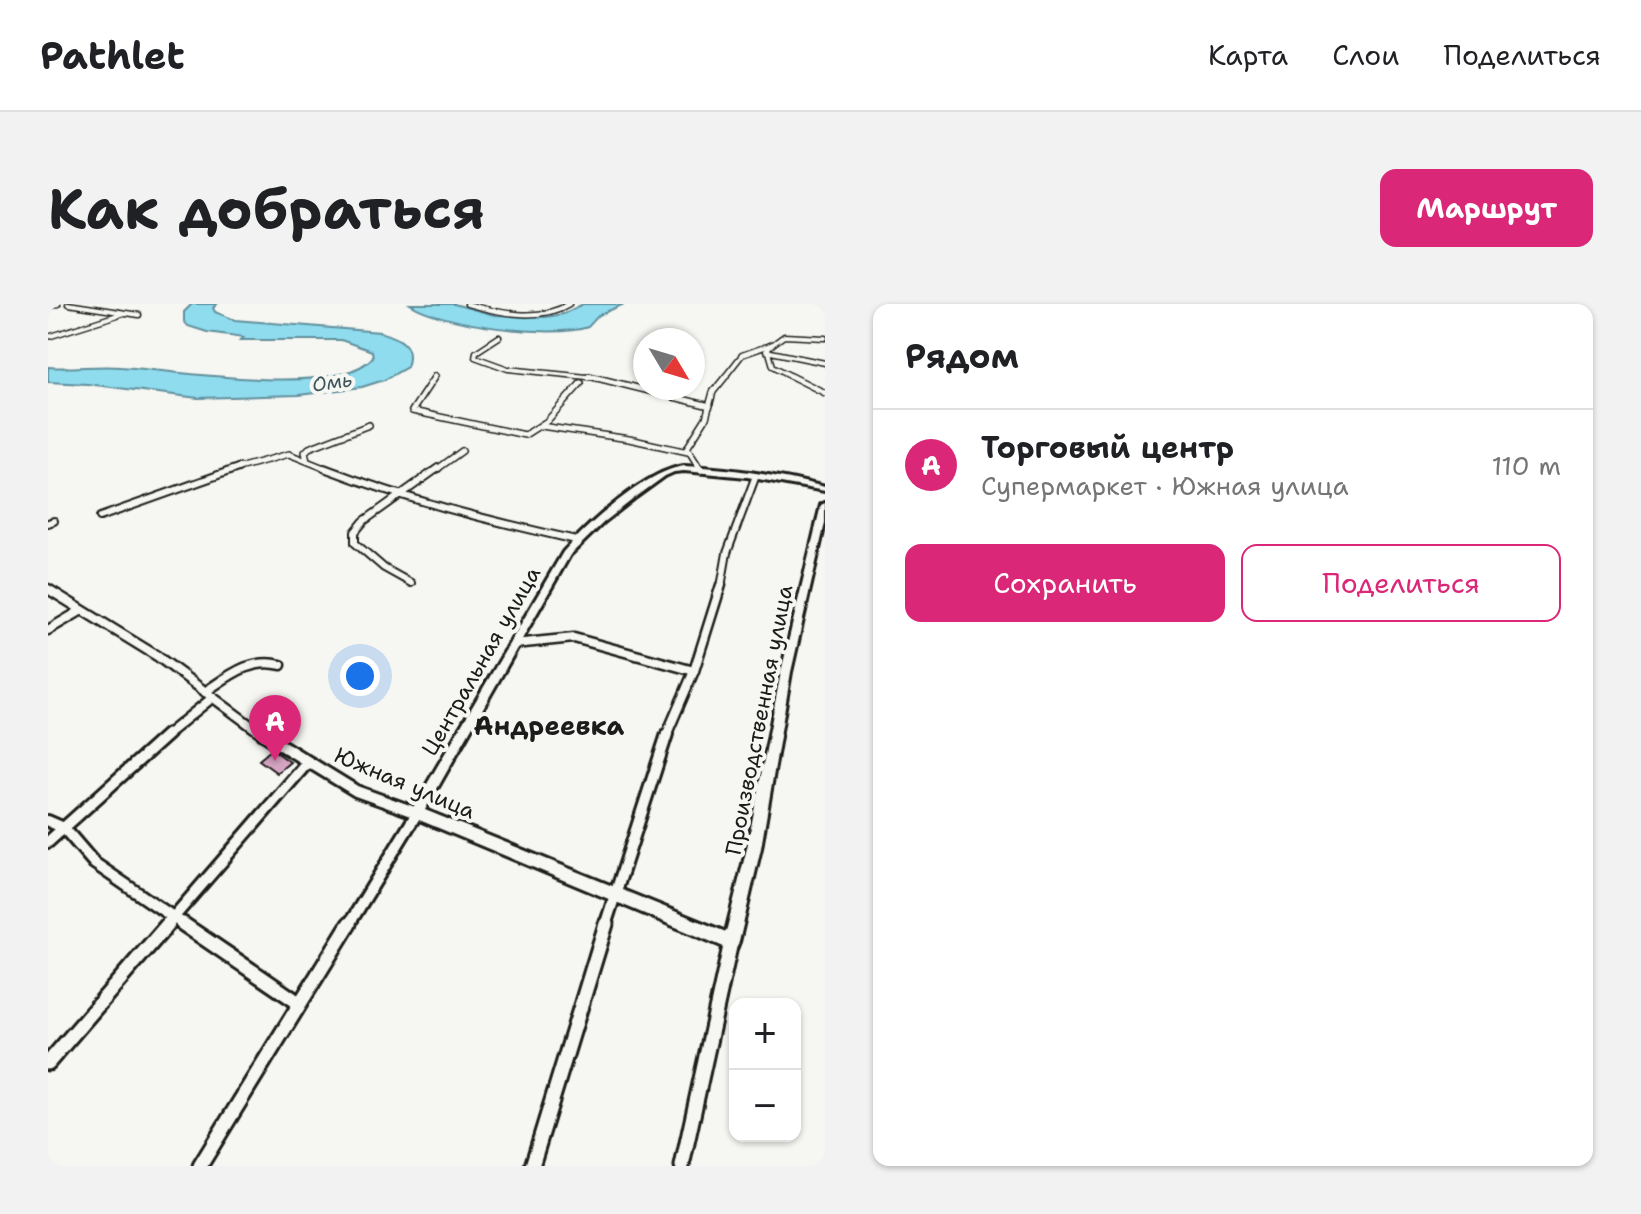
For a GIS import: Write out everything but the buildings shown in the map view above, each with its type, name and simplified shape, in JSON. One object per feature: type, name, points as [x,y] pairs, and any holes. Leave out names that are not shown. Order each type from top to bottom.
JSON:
[{"type":"street","points":[[48,307],[58,304]]},
{"type":"street","points":[[68,304],[139,315]]},
{"type":"street","points":[[467,304],[512,313],[554,311],[569,304]]},
{"type":"street","points":[[48,337],[124,313]]},
{"type":"street","points":[[688,452],[710,406],[713,392],[734,362],[784,336],[825,338]]},
{"type":"street","points":[[499,337],[476,352],[475,357],[517,371],[587,375],[633,386]]},
{"type":"street","points":[[773,344],[769,351],[773,366],[825,393]]},
{"type":"street","points":[[757,349],[825,363]]},
{"type":"street","points":[[435,376],[411,410],[425,416],[519,435],[530,434],[541,426],[581,383]]},
{"type":"street","points":[[705,395],[713,392]]},
{"type":"street","points":[[688,400],[710,406]]},
{"type":"street","points":[[307,461],[305,452],[309,448],[369,425]]},
{"type":"street","points":[[541,426],[629,439],[688,452],[701,470]]},
{"type":"street","points":[[411,583],[364,554],[354,540],[359,526],[462,451]]},
{"type":"street","points":[[100,517],[223,472],[278,456],[295,455],[368,487],[453,512],[576,540]]},
{"type":"street","name":"Центральная улица","points":[[200,1166],[417,813],[576,540],[669,471],[701,470],[825,489]]},
{"type":"street","points":[[532,1166],[615,893],[669,728],[694,671],[720,590],[727,553],[755,478]]},
{"type":"street","name":"Производственная улица","points":[[731,942],[754,848],[786,672],[825,505]]},
{"type":"street","name":"Южная улица","points":[[48,589],[307,763],[381,801],[731,942]]},
{"type":"street","points":[[48,630],[82,610]]},
{"type":"street","points":[[514,644],[574,638],[694,671]]},
{"type":"street","points":[[48,842],[208,695],[255,662],[267,659],[281,665]]},
{"type":"street","points":[[48,1063],[307,763]]},
{"type":"street","points":[[48,821],[64,828],[94,863],[299,1003]]},
{"type":"street","points":[[682,1166],[731,942]]},
{"type":"water","name":"Омь","points":[[192,304],[217,304],[213,308],[215,312],[235,320],[380,332],[404,343],[409,353],[407,367],[384,380],[362,387],[299,395],[198,398],[48,382],[48,367],[112,367],[253,379],[326,377],[354,370],[373,357],[372,351],[341,340],[241,340],[244,337],[207,332],[188,326],[184,321],[184,312]]},
{"type":"water","points":[[410,304],[454,304],[494,315],[546,317],[563,314],[583,304],[624,304],[599,315],[588,327],[524,331],[470,324],[425,312]]},
{"type":"place","name":"Торговый центр","points":[[275,761]]},
{"type":"district","name":"Андреевка","points":[[549,725]]}]
